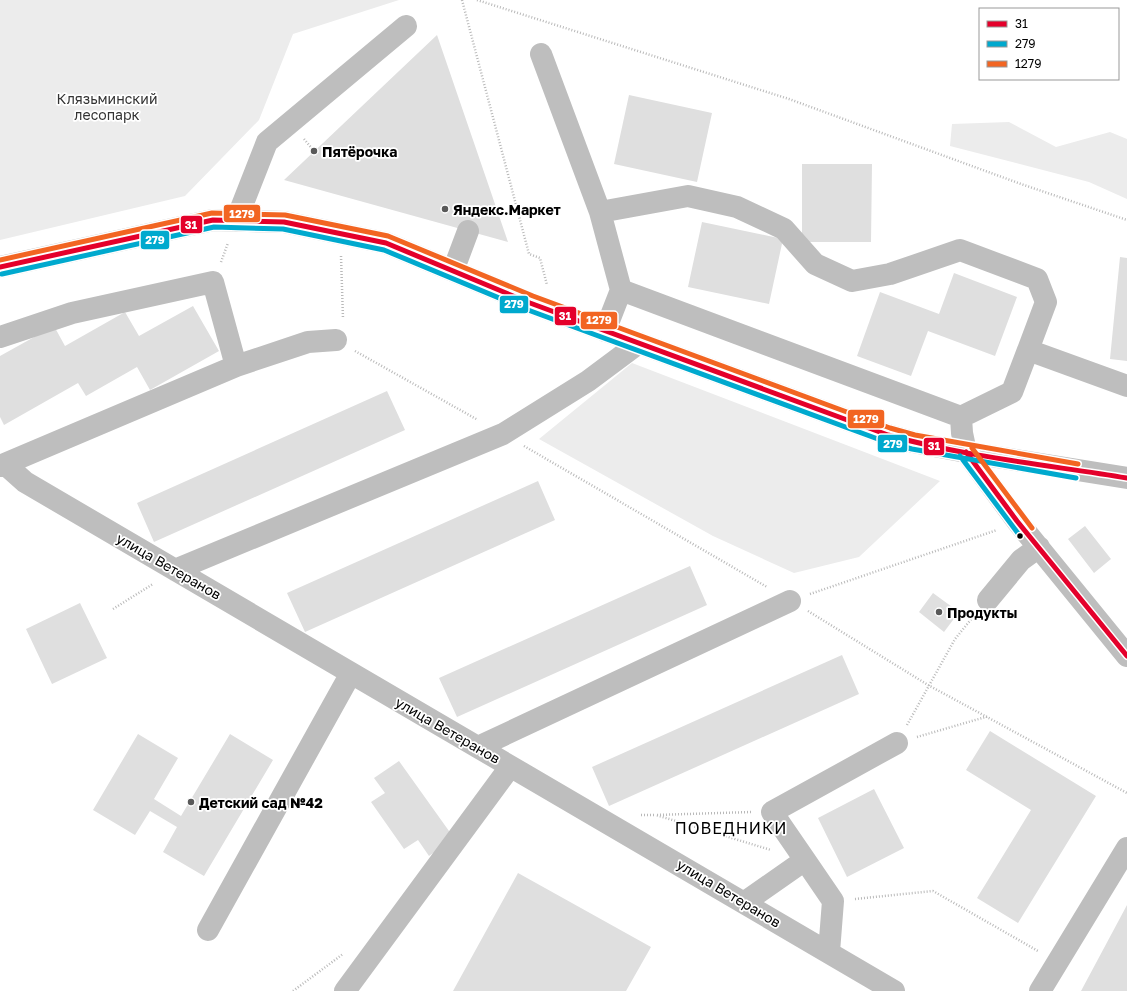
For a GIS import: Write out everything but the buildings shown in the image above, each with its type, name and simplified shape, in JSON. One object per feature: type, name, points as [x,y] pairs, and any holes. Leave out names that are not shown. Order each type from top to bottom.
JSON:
[{"type":"street","points":[[233,228],[267,142],[406,26]]},
{"type":"street","points":[[541,54],[600,212],[621,290],[605,330]]},
{"type":"street","points":[[600,212],[688,196],[737,208],[784,229],[815,264],[852,280],[890,274],[960,250],[1037,279],[1046,302],[1012,392],[961,417],[621,290]]},
{"type":"street","points":[[0,268],[213,220],[233,228],[284,222],[386,243],[530,303],[888,435],[913,442],[966,452],[1127,478]]},
{"type":"street","points":[[453,271],[468,231]]},
{"type":"street","points":[[0,338],[72,313],[213,282],[236,366]]},
{"type":"street","points":[[3,466],[236,366],[308,342],[336,340]]},
{"type":"street","points":[[175,570],[503,434],[588,381],[639,343]]},
{"type":"street","points":[[1028,350],[1127,386]]},
{"type":"street","points":[[961,417],[962,433],[966,452],[1017,521],[1127,656]]},
{"type":"street","name":"улица Ветеранов","points":[[3,466],[25,482],[510,767],[640,840],[894,991]]},
{"type":"street","points":[[988,600],[1021,560],[1039,547]]},
{"type":"street","points":[[478,747],[790,601]]},
{"type":"street","points":[[208,930],[351,673]]},
{"type":"street","points":[[829,952],[833,901],[772,812],[897,743]]},
{"type":"street","points":[[345,991],[510,767]]},
{"type":"street","points":[[1040,991],[1127,848]]},
{"type":"street","points":[[745,902],[805,860]]},
{"type":"path","points":[[462,0],[529,254],[540,258],[548,287]]},
{"type":"path","points":[[477,0],[788,99],[1014,181],[1127,220]]},
{"type":"path","points":[[213,282],[233,228]]},
{"type":"path","points":[[341,251],[344,322],[336,340],[503,434],[790,601],[928,685],[988,716],[1127,793]]},
{"type":"path","points":[[790,601],[998,530],[1017,521]]},
{"type":"path","points":[[113,609],[175,570]]},
{"type":"path","points":[[897,743],[955,639],[988,600]]},
{"type":"path","points":[[897,743],[988,716]]},
{"type":"path","points":[[772,812],[656,815],[805,860]]},
{"type":"path","points":[[833,901],[933,892],[1058,962]]},
{"type":"green space","name":"Клязьминский лесопарк","points":[[0,0],[399,0],[293,34],[259,120],[185,196],[0,240]]},
{"type":"green space","points":[[1009,122],[1056,147],[1110,132],[1127,139],[1127,199],[1089,182],[950,146],[952,124]]},
{"type":"green space","points":[[632,363],[940,481],[859,557],[794,573],[713,536],[539,439]]},
{"type":"transit line","name":"1279","points":[[0,260],[212,213],[285,215],[388,236],[533,296],[890,428],[915,435],[1078,464]]},
{"type":"transit line","name":"31","points":[[0,267],[213,220],[284,222],[386,243],[530,303],[888,435],[917,443],[977,455],[1127,478]]},
{"type":"transit line","name":"279","points":[[2,274],[214,227],[283,229],[384,250],[528,310],[886,442],[912,449],[1076,478]]},
{"type":"transit line","name":"1279","points":[[972,448],[1032,528]]},
{"type":"transit line","name":"31","points":[[966,452],[1017,521],[1127,656]]},
{"type":"transit line","name":"279","points":[[960,456],[1020,536]]},
{"type":"place","name":"Пятёрочка","points":[[314,151]]},
{"type":"place","name":"Яндекс.Маркет","points":[[445,209]]},
{"type":"place","name":"Продукты","points":[[939,612]]},
{"type":"place","name":"Детский сад №42","points":[[191,802]]},
{"type":"district","name":"ПОВЕДНИКИ","points":[[731,828]]}]
